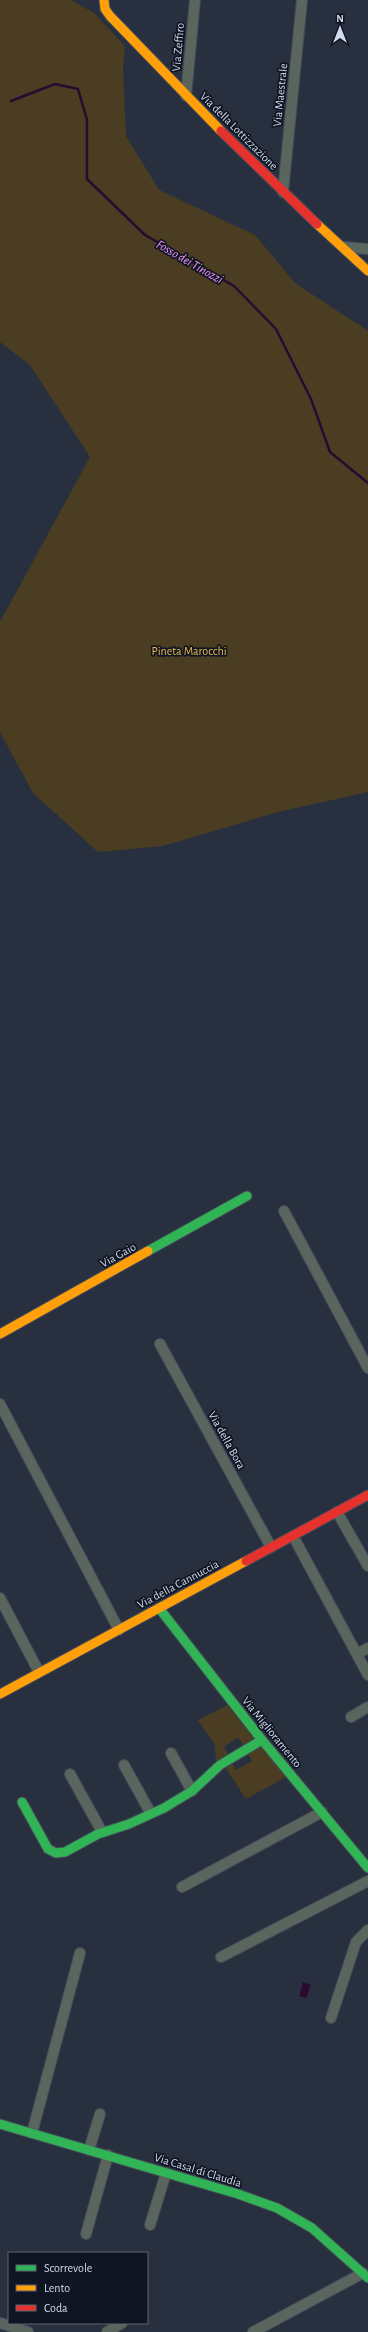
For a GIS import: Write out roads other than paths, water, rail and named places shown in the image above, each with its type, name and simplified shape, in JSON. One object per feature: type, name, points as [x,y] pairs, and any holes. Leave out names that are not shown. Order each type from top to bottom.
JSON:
[{"type":"street","name":"Via della Lottizzazione","points":[[104,0],[105,9],[110,16],[186,96],[283,192],[344,247],[368,271]]},
{"type":"street","name":"Via Zeffiro","points":[[186,96],[195,0]]},
{"type":"street","name":"Via Maestrale","points":[[283,192],[302,0]]},
{"type":"street","points":[[344,247],[368,249]]},
{"type":"street","name":"Via Gaio","points":[[0,1334],[247,1196]]},
{"type":"street","points":[[284,1211],[368,1368]]},
{"type":"street","name":"Via della Bora","points":[[160,1344],[271,1547]]},
{"type":"street","points":[[0,1404],[119,1630]]},
{"type":"street","name":"Via della Cannuccia","points":[[0,1694],[368,1495]]},
{"type":"street","points":[[337,1512],[368,1566]]},
{"type":"street","points":[[293,1536],[368,1674]]},
{"type":"street","points":[[0,1598],[40,1672]]},
{"type":"street","name":"Via Miglioramento","points":[[159,1608],[262,1740],[368,1868]]},
{"type":"street","points":[[357,1654],[368,1648]]},
{"type":"street","points":[[351,1717],[368,1707]]},
{"type":"street","points":[[22,1802],[46,1846],[53,1852],[65,1852],[102,1832],[128,1824],[150,1812],[164,1808],[192,1791],[216,1768],[262,1740]]},
{"type":"street","points":[[171,1753],[192,1791]]},
{"type":"street","points":[[124,1765],[150,1812]]},
{"type":"street","points":[[70,1774],[102,1832]]},
{"type":"street","points":[[182,1887],[322,1812]]},
{"type":"street","points":[[221,1957],[368,1881]]},
{"type":"street","points":[[331,2018],[356,1942],[368,1930]]},
{"type":"street","points":[[32,2133],[80,1953]]},
{"type":"street","points":[[89,2150],[100,2114]]},
{"type":"street","name":"Via Casal di Claudia","points":[[0,2124],[243,2196],[284,2211],[322,2236],[366,2276]]},
{"type":"street","points":[[86,2234],[108,2155]]},
{"type":"street","points":[[150,2225],[166,2173]]},
{"type":"street","points":[[253,2332],[366,2276]]},
{"type":"street","points":[[0,2323],[27,2332]]},
{"type":"street","points":[[107,2332],[120,2324]]},
{"type":"waterway","name":"Fosso dei Tinozzi","points":[[11,101],[55,84],[78,89],[87,120],[87,179],[145,235],[234,286],[276,329],[311,399],[330,452],[368,483]]},
{"type":"park label","name":"Pineta Marocchi","points":[[189,651]]}]
